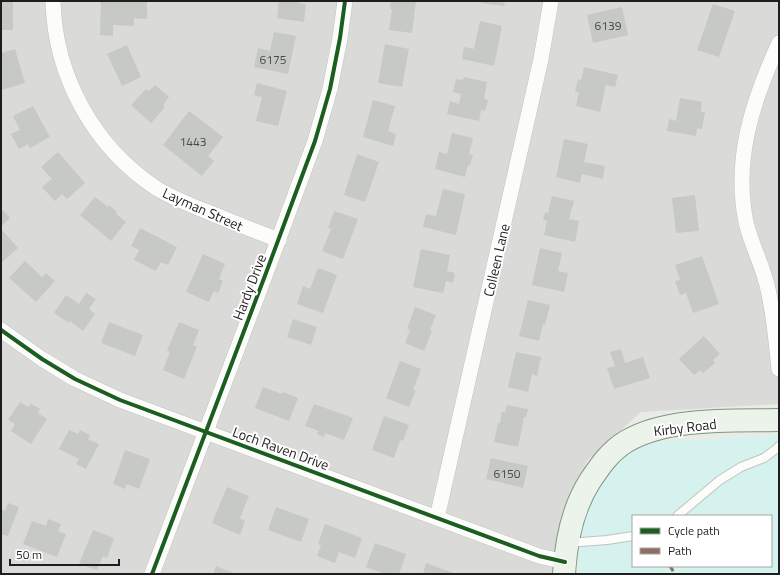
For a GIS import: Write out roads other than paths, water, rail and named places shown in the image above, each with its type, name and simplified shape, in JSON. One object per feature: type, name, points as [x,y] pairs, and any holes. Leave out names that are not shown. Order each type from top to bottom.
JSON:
[{"type":"main road","name":"Kirby Road","points":[[565,560],[574,513],[584,490],[606,458],[626,442],[643,433],[661,428],[694,423],[779,420]]},
{"type":"street","name":"Layman Street","points":[[53,1],[58,48],[67,76],[78,103],[93,127],[111,150],[138,175],[156,188],[181,201],[279,240]]},
{"type":"street","name":"Hardy Drive","points":[[152,574],[315,141],[328,96],[340,38],[345,1]]},
{"type":"street","name":"Colleen Lane","points":[[437,518],[541,59],[551,1]]},
{"type":"street","points":[[779,43],[766,72],[754,105],[746,135],[742,164],[746,221],[753,248],[767,283],[773,309],[779,369]]},
{"type":"street","name":"Loch Raven Drive","points":[[1,330],[42,359],[75,379],[120,400],[539,556],[565,560]]},
{"type":"lane","points":[[679,515],[720,480],[741,467],[764,458],[779,446]]},
{"type":"lane","points":[[565,560],[607,540],[632,536]]}]
